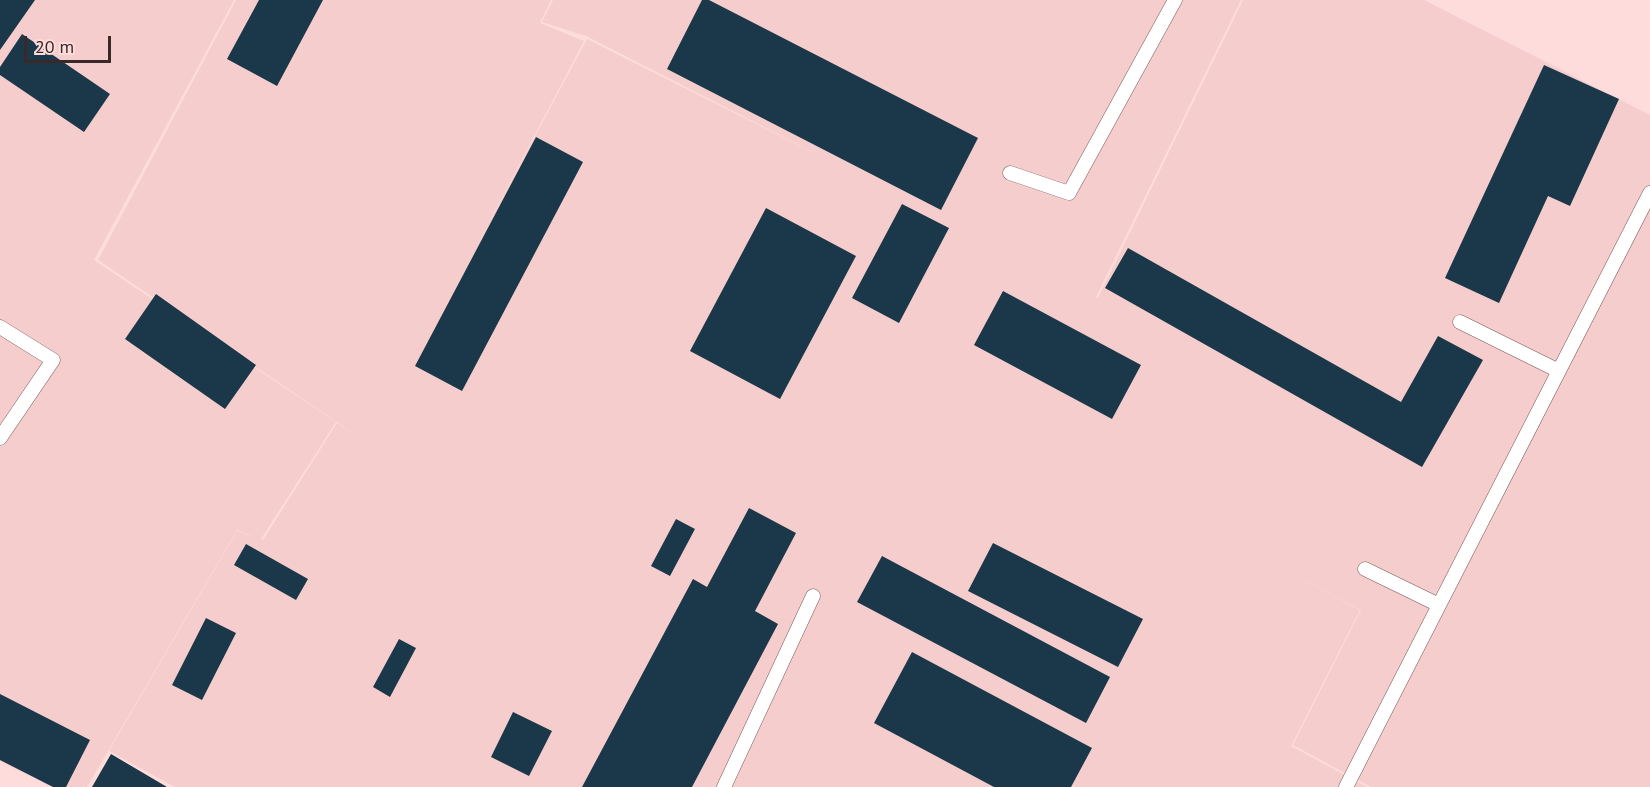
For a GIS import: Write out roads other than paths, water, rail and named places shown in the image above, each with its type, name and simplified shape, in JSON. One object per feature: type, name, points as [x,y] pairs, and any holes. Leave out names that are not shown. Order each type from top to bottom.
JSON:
[{"type":"lane","points":[[1010,173],[1069,193],[1175,0]]},
{"type":"lane","points":[[1346,787],[1650,193]]},
{"type":"lane","points":[[1460,322],[1559,371]]},
{"type":"lane","points":[[0,327],[52,360],[0,438]]},
{"type":"lane","points":[[1365,569],[1439,605]]},
{"type":"lane","points":[[724,787],[813,596]]}]
